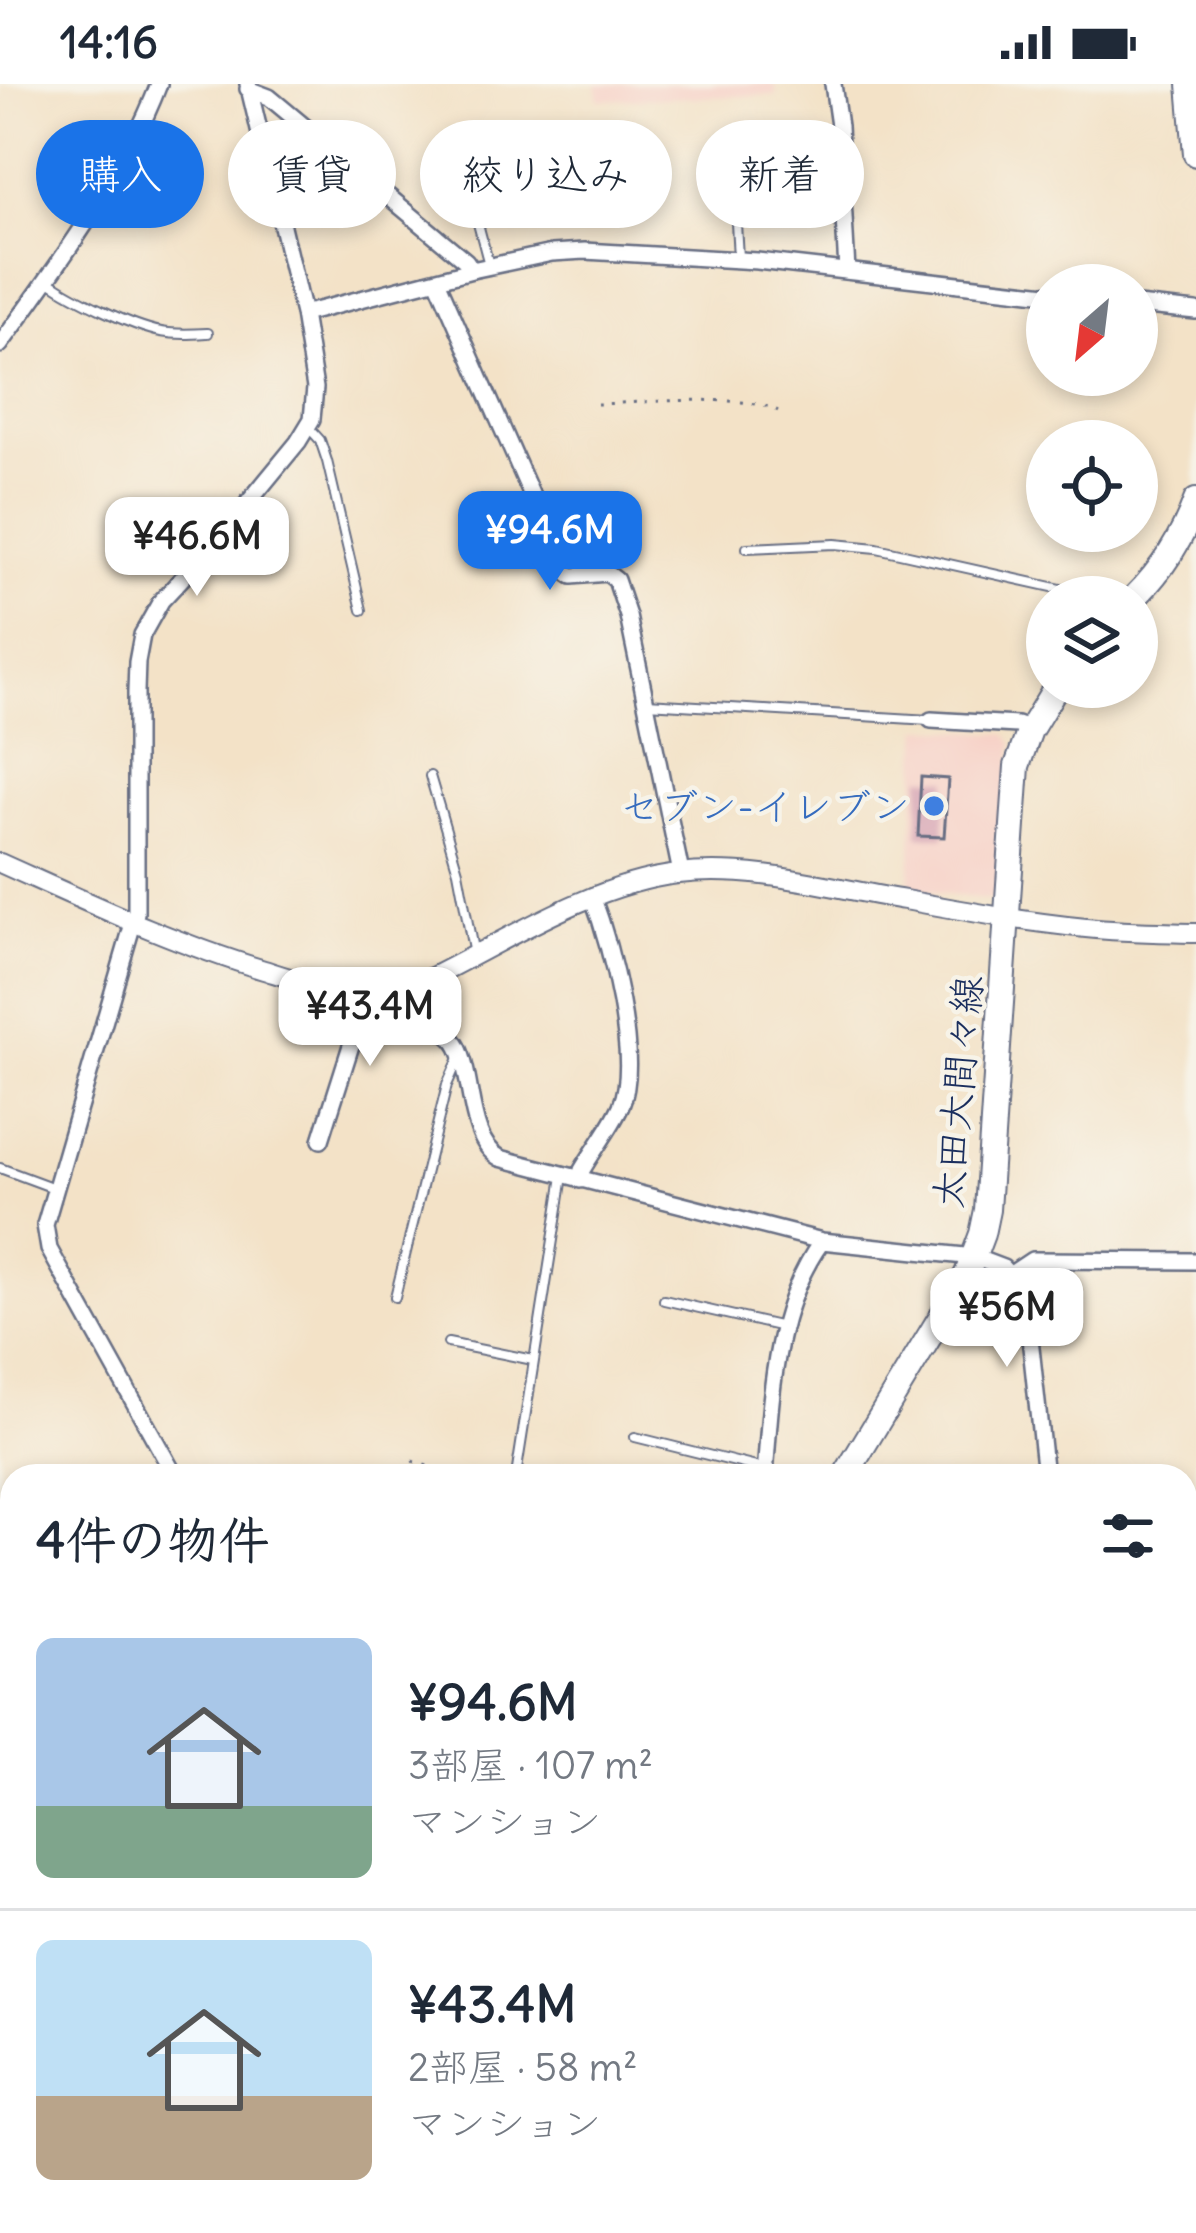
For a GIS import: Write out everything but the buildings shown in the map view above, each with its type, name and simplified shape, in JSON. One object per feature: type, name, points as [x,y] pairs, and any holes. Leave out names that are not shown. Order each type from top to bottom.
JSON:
[{"type":"main road","points":[[1190,84],[1196,154]]},
{"type":"main road","points":[[1152,576],[1182,535],[1196,501]]},
{"type":"main road","name":"太田大間々線","points":[[851,1464],[967,1274],[987,1210],[1017,766],[1043,708]]},
{"type":"street","points":[[0,344],[90,217],[126,157],[159,84]]},
{"type":"street","points":[[833,84],[847,271]]},
{"type":"street","points":[[248,87],[268,97],[472,270]]},
{"type":"street","points":[[168,1464],[49,1249],[45,1225],[134,923],[137,662],[142,635],[160,601],[215,544],[308,427],[315,400],[303,314],[248,87]]},
{"type":"street","points":[[303,314],[472,270],[585,251],[738,259],[1026,292]]},
{"type":"street","points":[[436,280],[565,571],[572,576],[608,573],[616,580],[628,616],[681,873]]},
{"type":"street","points":[[1158,307],[1196,311]]},
{"type":"street","points":[[931,720],[1030,730]]},
{"type":"street","points":[[0,863],[228,959],[323,987],[361,992],[387,991],[434,976],[592,896],[681,873],[776,878],[1103,930],[1196,933]]},
{"type":"street","points":[[572,1178],[582,1170],[621,1105],[628,1068],[627,1034],[592,896]]},
{"type":"street","points":[[387,991],[398,1011],[451,1038],[460,1055],[481,1136],[492,1154],[822,1240],[974,1257],[1011,1274],[1025,1292],[1044,1464]]},
{"type":"street","points":[[321,1140],[360,1016],[361,992]]},
{"type":"street","points":[[766,1464],[786,1311],[822,1240]]},
{"type":"street","points":[[1011,1274],[1032,1260],[1196,1261]]},
{"type":"lane","points":[[479,228],[490,267]]},
{"type":"lane","points":[[736,228],[738,259]]},
{"type":"lane","points":[[47,279],[148,328],[188,335],[208,332]]},
{"type":"lane","points":[[308,427],[320,440],[327,461],[362,610]]},
{"type":"lane","points":[[747,548],[836,544],[877,548],[1026,581]]},
{"type":"lane","points":[[647,703],[931,720]]},
{"type":"lane","points":[[430,776],[458,871],[474,956]]},
{"type":"lane","points":[[395,1297],[447,1085],[460,1055]]},
{"type":"lane","points":[[0,1168],[56,1189]]},
{"type":"lane","points":[[518,1464],[533,1360],[572,1178]]},
{"type":"lane","points":[[664,1300],[783,1327]]},
{"type":"lane","points":[[448,1343],[533,1360]]},
{"type":"lane","points":[[635,1437],[732,1464]]},
{"type":"path","points":[[597,404],[730,401],[778,411]]},
{"type":"path","points":[[413,1461],[422,1464]]},
{"type":"shaded area","points":[[596,84],[774,84],[777,95],[599,100]]},
{"type":"shaded area","points":[[920,728],[1006,734],[1013,743],[997,893],[990,900],[909,888]]},
{"type":"place","name":"セブン-イレブン","points":[[934,806]]}]
